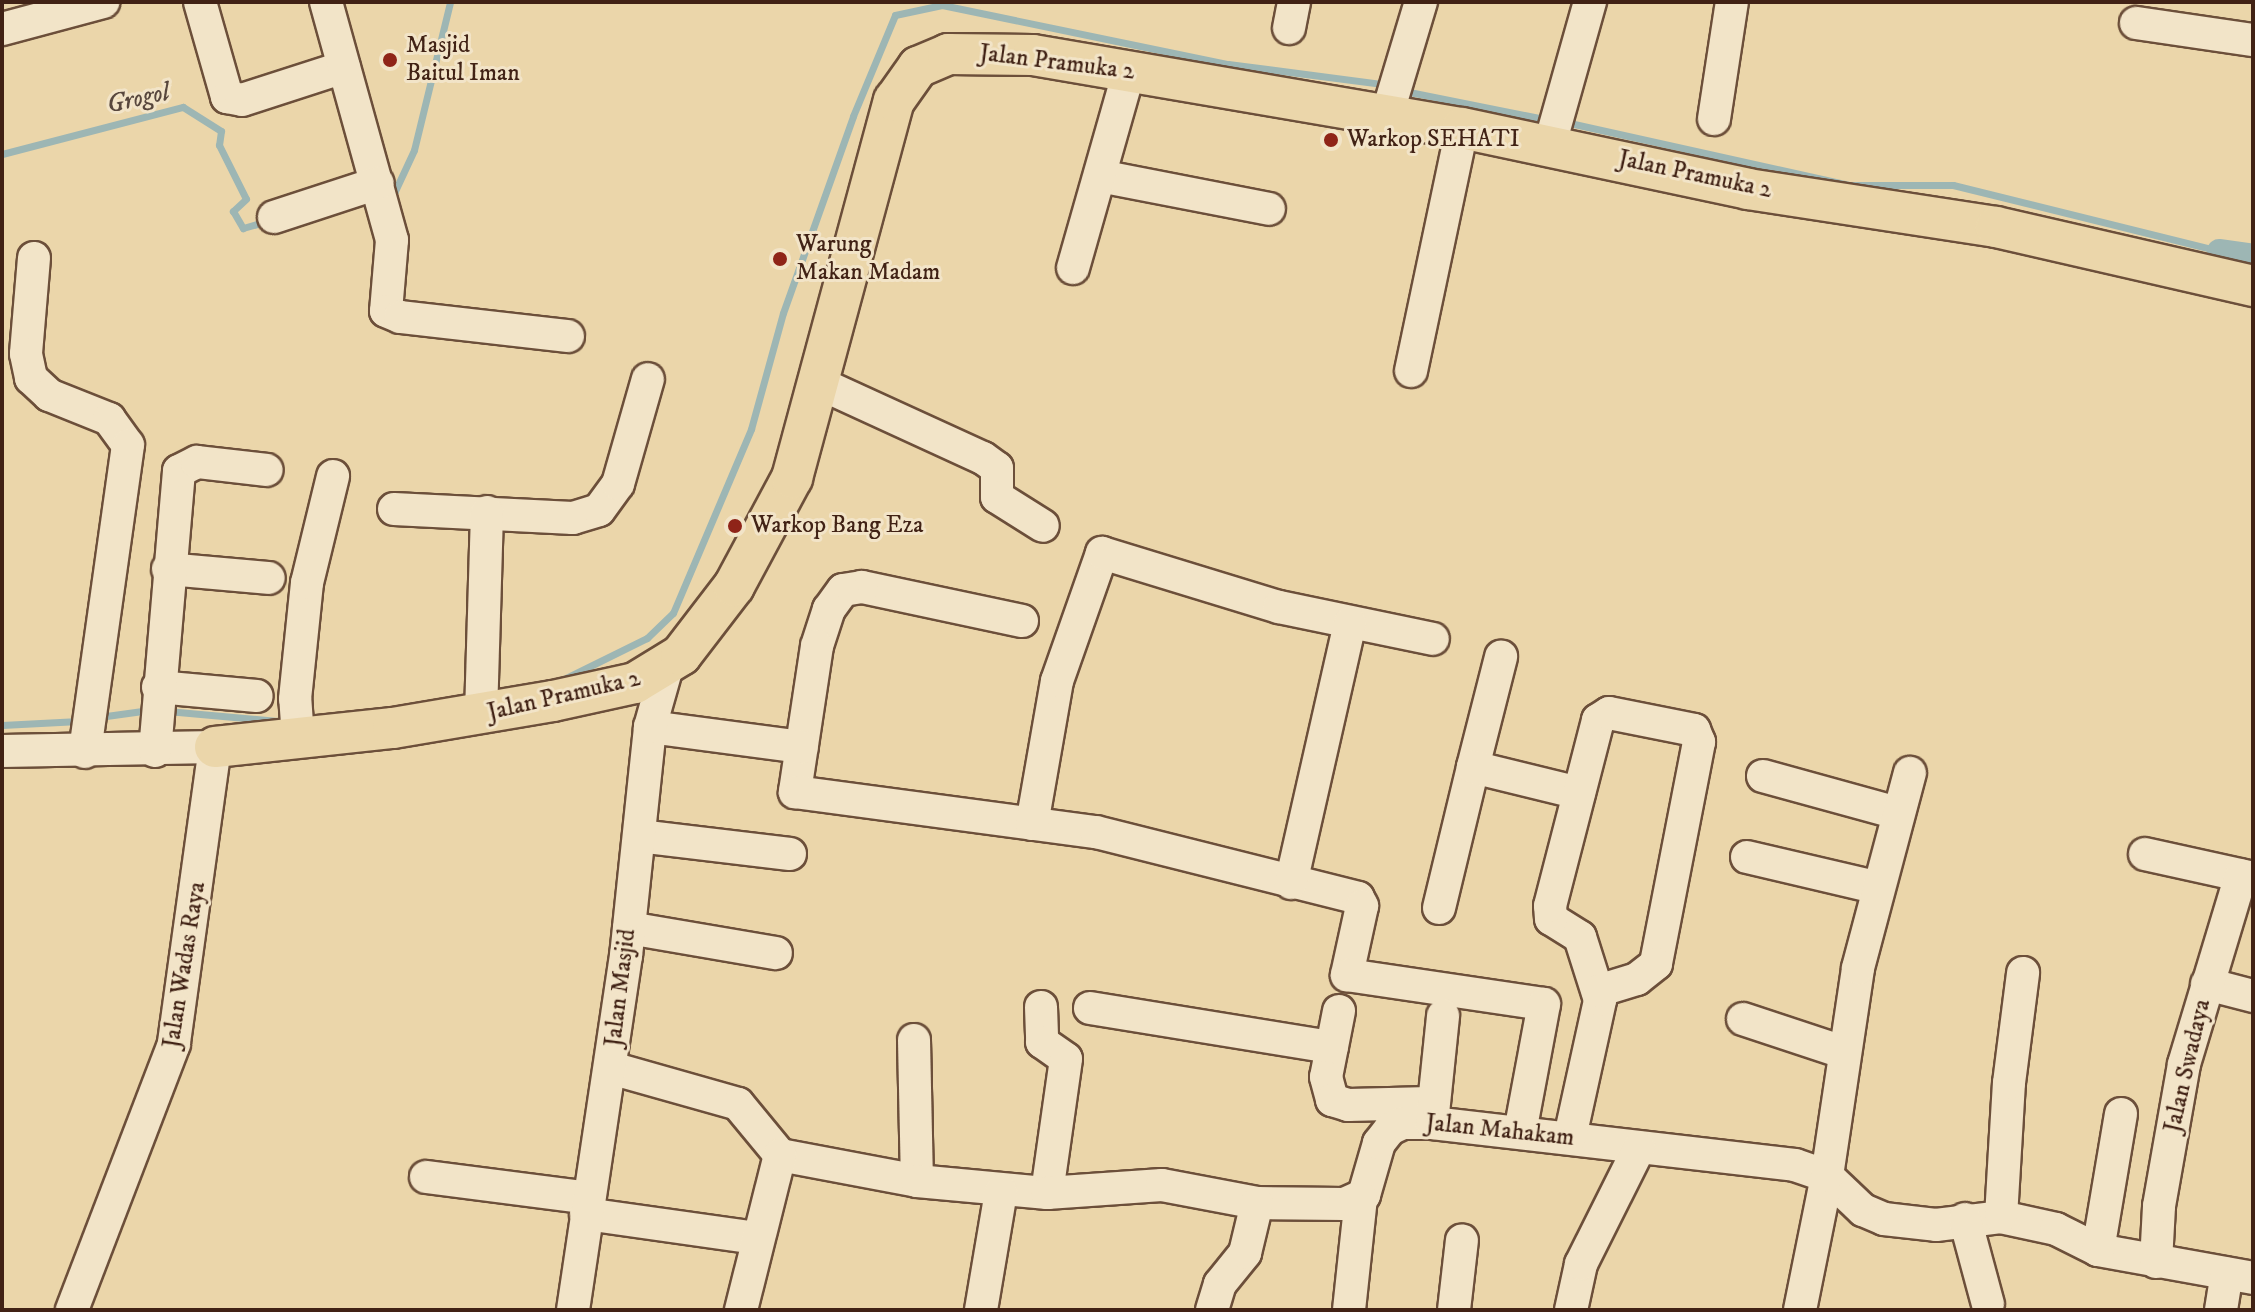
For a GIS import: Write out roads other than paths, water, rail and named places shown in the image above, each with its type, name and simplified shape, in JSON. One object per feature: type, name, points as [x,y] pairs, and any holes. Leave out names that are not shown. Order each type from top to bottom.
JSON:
[{"type":"main road","name":"Jalan Pramuka 2","points":[[215,747],[298,728],[480,701],[607,690],[667,667],[715,615],[771,521],[801,453],[884,127],[918,67],[970,52],[1033,55],[1126,85],[1392,96],[1462,128],[1554,126],[1748,189],[1996,227],[2253,286]]},
{"type":"street","points":[[200,2],[227,97],[242,100],[344,67]]},
{"type":"street","points":[[326,2],[392,240],[386,311],[400,317],[568,336]]},
{"type":"street","points":[[1392,96],[1421,2]]},
{"type":"street","points":[[1554,126],[1590,2]]},
{"type":"street","points":[[1714,119],[1732,2]]},
{"type":"street","points":[[2,29],[92,3]]},
{"type":"street","points":[[2136,23],[2253,40]]},
{"type":"street","points":[[1073,268],[1126,85]]},
{"type":"street","points":[[1411,371],[1462,128]]},
{"type":"street","points":[[1100,176],[1269,209]]},
{"type":"street","points":[[274,217],[378,183]]},
{"type":"street","points":[[34,258],[26,354],[31,378],[49,395],[109,419],[128,445],[90,733]]},
{"type":"street","points":[[394,509],[573,518],[599,510],[618,484],[648,379]]},
{"type":"street","points":[[821,384],[983,458],[997,468],[997,497],[1043,526]]},
{"type":"street","points":[[157,715],[177,478],[184,465],[267,470]]},
{"type":"street","points":[[298,728],[307,583],[333,476]]},
{"type":"street","points":[[480,701],[487,512]]},
{"type":"street","points":[[1032,824],[1057,681],[1102,553],[1178,579],[1350,623],[1433,639]]},
{"type":"street","points":[[168,569],[269,578]]},
{"type":"street","points":[[1022,621],[862,587],[843,590],[829,609],[817,646],[795,789],[801,795],[1096,832],[1360,899],[1347,975],[1542,1002],[1520,1132]]},
{"type":"street","points":[[1291,883],[1350,623]]},
{"type":"street","points":[[1439,908],[1501,657]]},
{"type":"street","name":"Jalan Masjid","points":[[573,1310],[611,1068],[650,727],[667,667]]},
{"type":"street","points":[[2,751],[157,715],[257,696]]},
{"type":"street","points":[[1570,1137],[1600,1008],[1598,991],[1580,937],[1549,913],[1601,714],[1694,730],[1699,736],[1656,964],[1637,979],[1598,991]]},
{"type":"street","points":[[157,715],[215,747]]},
{"type":"street","points":[[650,727],[802,747]]},
{"type":"street","name":"Jalan Wadas Raya","points":[[72,1310],[174,1044],[215,747]]},
{"type":"street","points":[[1473,767],[1579,793]]},
{"type":"street","points":[[1800,1310],[1827,1176],[1843,1052],[1875,887],[1910,773]]},
{"type":"street","points":[[1763,776],[1897,813]]},
{"type":"street","points":[[639,836],[790,854]]},
{"type":"street","points":[[2145,854],[2247,876]]},
{"type":"street","points":[[1747,857],[1875,887]]},
{"type":"street","name":"Jalan Swadaya","points":[[2156,1262],[2159,1206],[2173,1121],[2207,984],[2247,876]]},
{"type":"street","points":[[629,928],[776,953]]},
{"type":"street","points":[[2001,1217],[2009,1083],[2023,973]]},
{"type":"street","points":[[2207,984],[2253,996]]},
{"type":"street","points":[[1041,1007],[1042,1042],[1066,1059],[1047,1193]]},
{"type":"street","points":[[1090,1008],[1332,1047]]},
{"type":"street","points":[[1339,1011],[1326,1087],[1332,1100],[1348,1105],[1433,1113],[1443,1016]]},
{"type":"street","points":[[1743,1019],[1843,1052]]},
{"type":"street","points":[[914,1040],[917,1181]]},
{"type":"street","points":[[611,1068],[738,1104],[780,1155],[917,1181],[1001,1192],[1047,1193],[1162,1185],[1257,1203],[1310,1206],[1361,1198]]},
{"type":"street","name":"Jalan Mahakam","points":[[1349,1310],[1361,1198],[1384,1135],[1403,1123],[1433,1113],[1520,1132],[1795,1165],[1827,1176],[1863,1210],[1884,1219],[1936,1225],[1965,1219],[2001,1217],[2056,1229],[2098,1250],[2240,1276]]},
{"type":"street","points":[[2098,1250],[2121,1114]]},
{"type":"street","points":[[1571,1310],[1581,1264],[1639,1148]]},
{"type":"street","points":[[741,1310],[780,1155]]},
{"type":"street","points":[[426,1177],[757,1238]]},
{"type":"street","points":[[981,1310],[1001,1192]]},
{"type":"street","points":[[1212,1310],[1220,1284],[1245,1253],[1257,1203]]},
{"type":"street","points":[[1965,1219],[1988,1304]]},
{"type":"street","points":[[1454,1310],[1462,1240]]},
{"type":"street","points":[[2221,1310],[2240,1276]]},
{"type":"waterway","name":"Grogol","points":[[388,192],[395,191],[414,150],[450,2]]},
{"type":"waterway","points":[[562,680],[647,638],[673,613],[751,429],[783,313],[853,116],[895,15],[942,5],[1228,64],[1389,85]]},
{"type":"waterway","points":[[1404,91],[1549,120]]},
{"type":"waterway","name":"Grogol","points":[[2,154],[183,107],[221,131],[219,145],[246,199],[233,211],[243,228],[267,221]]},
{"type":"waterway","points":[[1565,122],[1850,185],[1953,185],[2219,251]]},
{"type":"waterway","points":[[2219,251],[2253,256]]},
{"type":"waterway","points":[[99,717],[150,710]]},
{"type":"waterway","points":[[167,711],[278,721]]},
{"type":"waterway","points":[[2,725],[79,721]]},
{"type":"place","name":"Masjid Baitul Iman","points":[[390,60]]},
{"type":"place","name":"Warkop SEHATI","points":[[1331,140]]},
{"type":"place","name":"Warung Makan Madam","points":[[780,259]]},
{"type":"place","name":"Warkop Bang Eza","points":[[735,526]]}]
